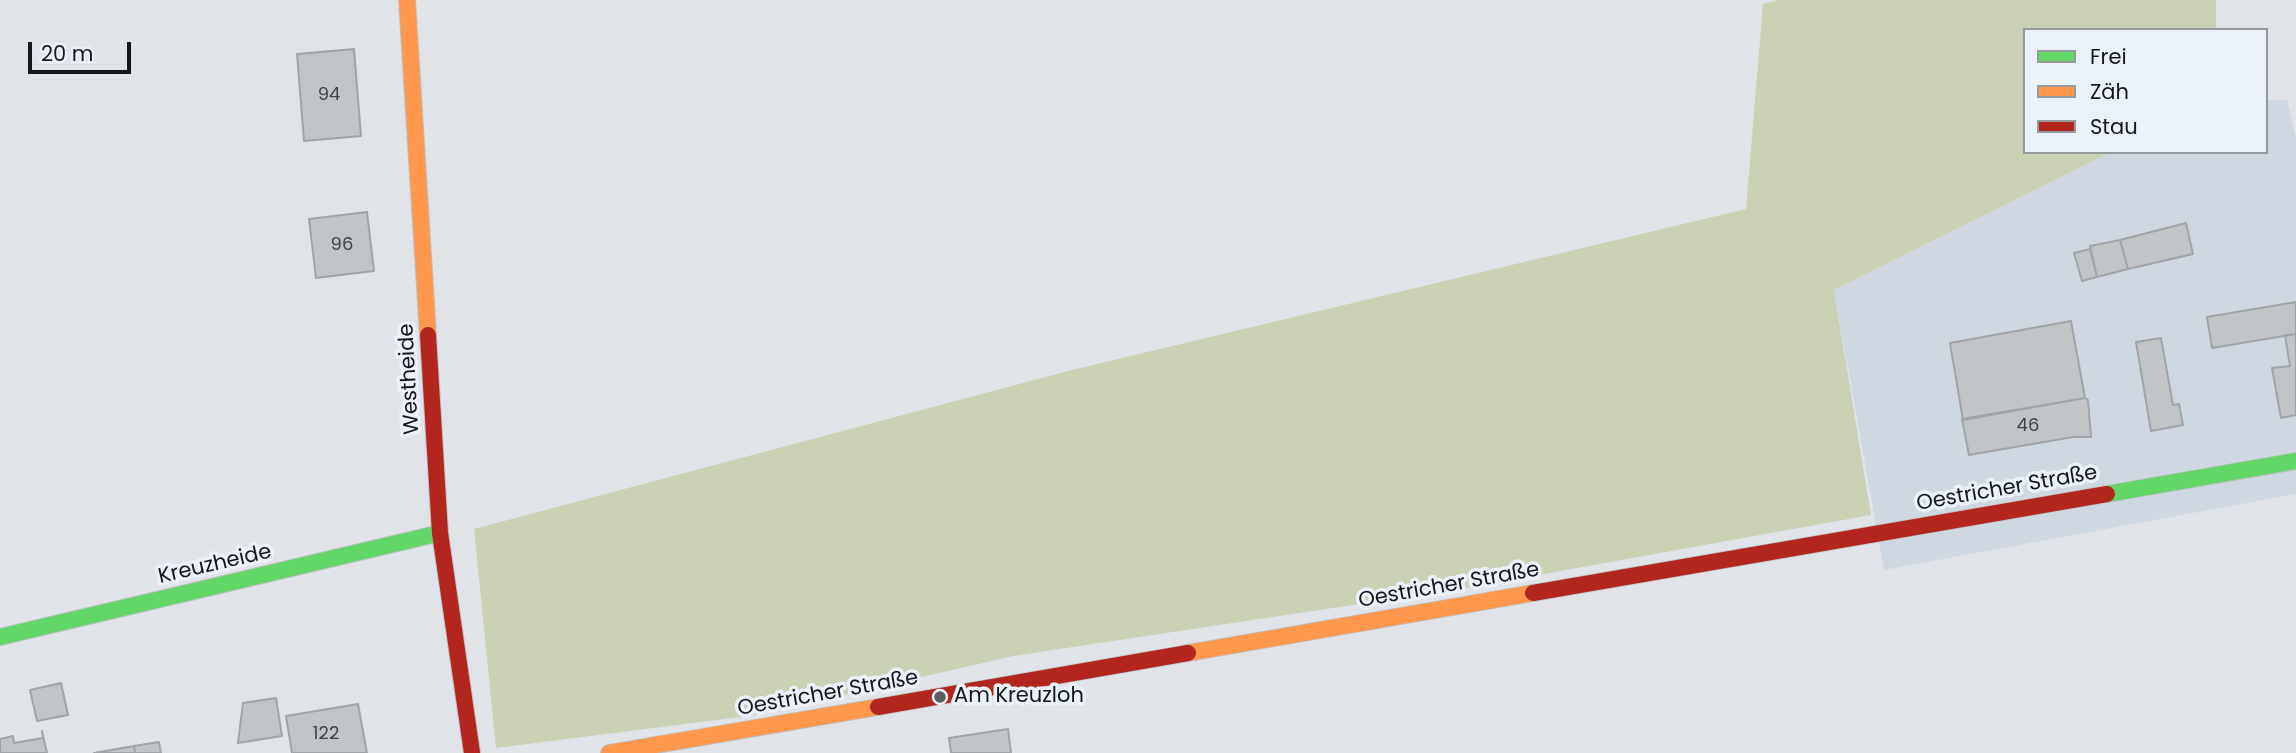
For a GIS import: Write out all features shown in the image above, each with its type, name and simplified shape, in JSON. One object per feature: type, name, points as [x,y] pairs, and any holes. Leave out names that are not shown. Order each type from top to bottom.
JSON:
[{"type":"street","name":"Westheide","points":[[407,0],[440,533],[472,753]]},
{"type":"street","name":"Oestricher Straße","points":[[609,753],[2296,461]]},
{"type":"street","name":"Kreuzheide","points":[[0,637],[440,533]]},
{"type":"shaded area","points":[[2268,100],[2287,100],[2296,137],[2296,494],[1884,570],[1834,290],[2107,154],[2268,154]]},
{"type":"green space","points":[[1779,0],[2216,0],[2216,28],[2023,28],[2023,154],[2107,154],[1834,290],[1871,515],[1466,588],[1013,656],[756,715],[496,748],[474,529],[1072,370],[1746,209],[1763,4]]},
{"type":"building","points":[[354,49],[361,136],[304,141],[297,54]]},
{"type":"building","points":[[367,212],[374,271],[316,278],[309,219]]},
{"type":"building","points":[[2186,223],[2193,254],[2128,269],[2120,240]]},
{"type":"building","points":[[2120,240],[2128,269],[2097,277],[2090,246]]},
{"type":"building","points":[[2090,249],[2097,277],[2082,281],[2074,253]]},
{"type":"building","points":[[2296,302],[2296,334],[2212,348],[2207,317]]},
{"type":"building","points":[[2071,321],[2085,398],[1963,420],[1950,343]]},
{"type":"building","points":[[2296,334],[2296,415],[2281,418],[2272,368],[2290,366],[2285,335]]},
{"type":"building","points":[[2161,338],[2173,405],[2179,404],[2183,425],[2151,431],[2136,342]]},
{"type":"building","points":[[2085,398],[2088,400],[2091,437],[2073,437],[1969,455],[1962,419]]},
{"type":"building","points":[[61,683],[68,715],[37,721],[30,690]]},
{"type":"building","points":[[276,698],[282,736],[238,743],[243,703]]},
{"type":"building","points":[[358,704],[367,753],[292,753],[286,716]]},
{"type":"building","points":[[1008,729],[1011,753],[951,753],[949,738]]},
{"type":"building","points":[[42,731],[47,753],[0,753],[0,739],[13,736],[14,743],[43,738]]},
{"type":"building","points":[[159,742],[161,753],[135,753],[134,746]]},
{"type":"building","points":[[134,746],[135,753],[94,753]]},
{"type":"traffic: fast","points":[[2107,494],[2296,461]]},
{"type":"traffic: fast","points":[[0,637],[440,533]]},
{"type":"traffic: slow","points":[[407,0],[428,335]]},
{"type":"traffic: slow","points":[[1188,653],[1533,593]]},
{"type":"traffic: slow","points":[[609,753],[878,707]]},
{"type":"traffic: jam","points":[[428,335],[440,533],[472,753]]},
{"type":"traffic: jam","points":[[1533,593],[2107,494]]},
{"type":"traffic: jam","points":[[878,707],[1188,653]]},
{"type":"place","name":"Am Kreuzloh","points":[[940,697]]}]
